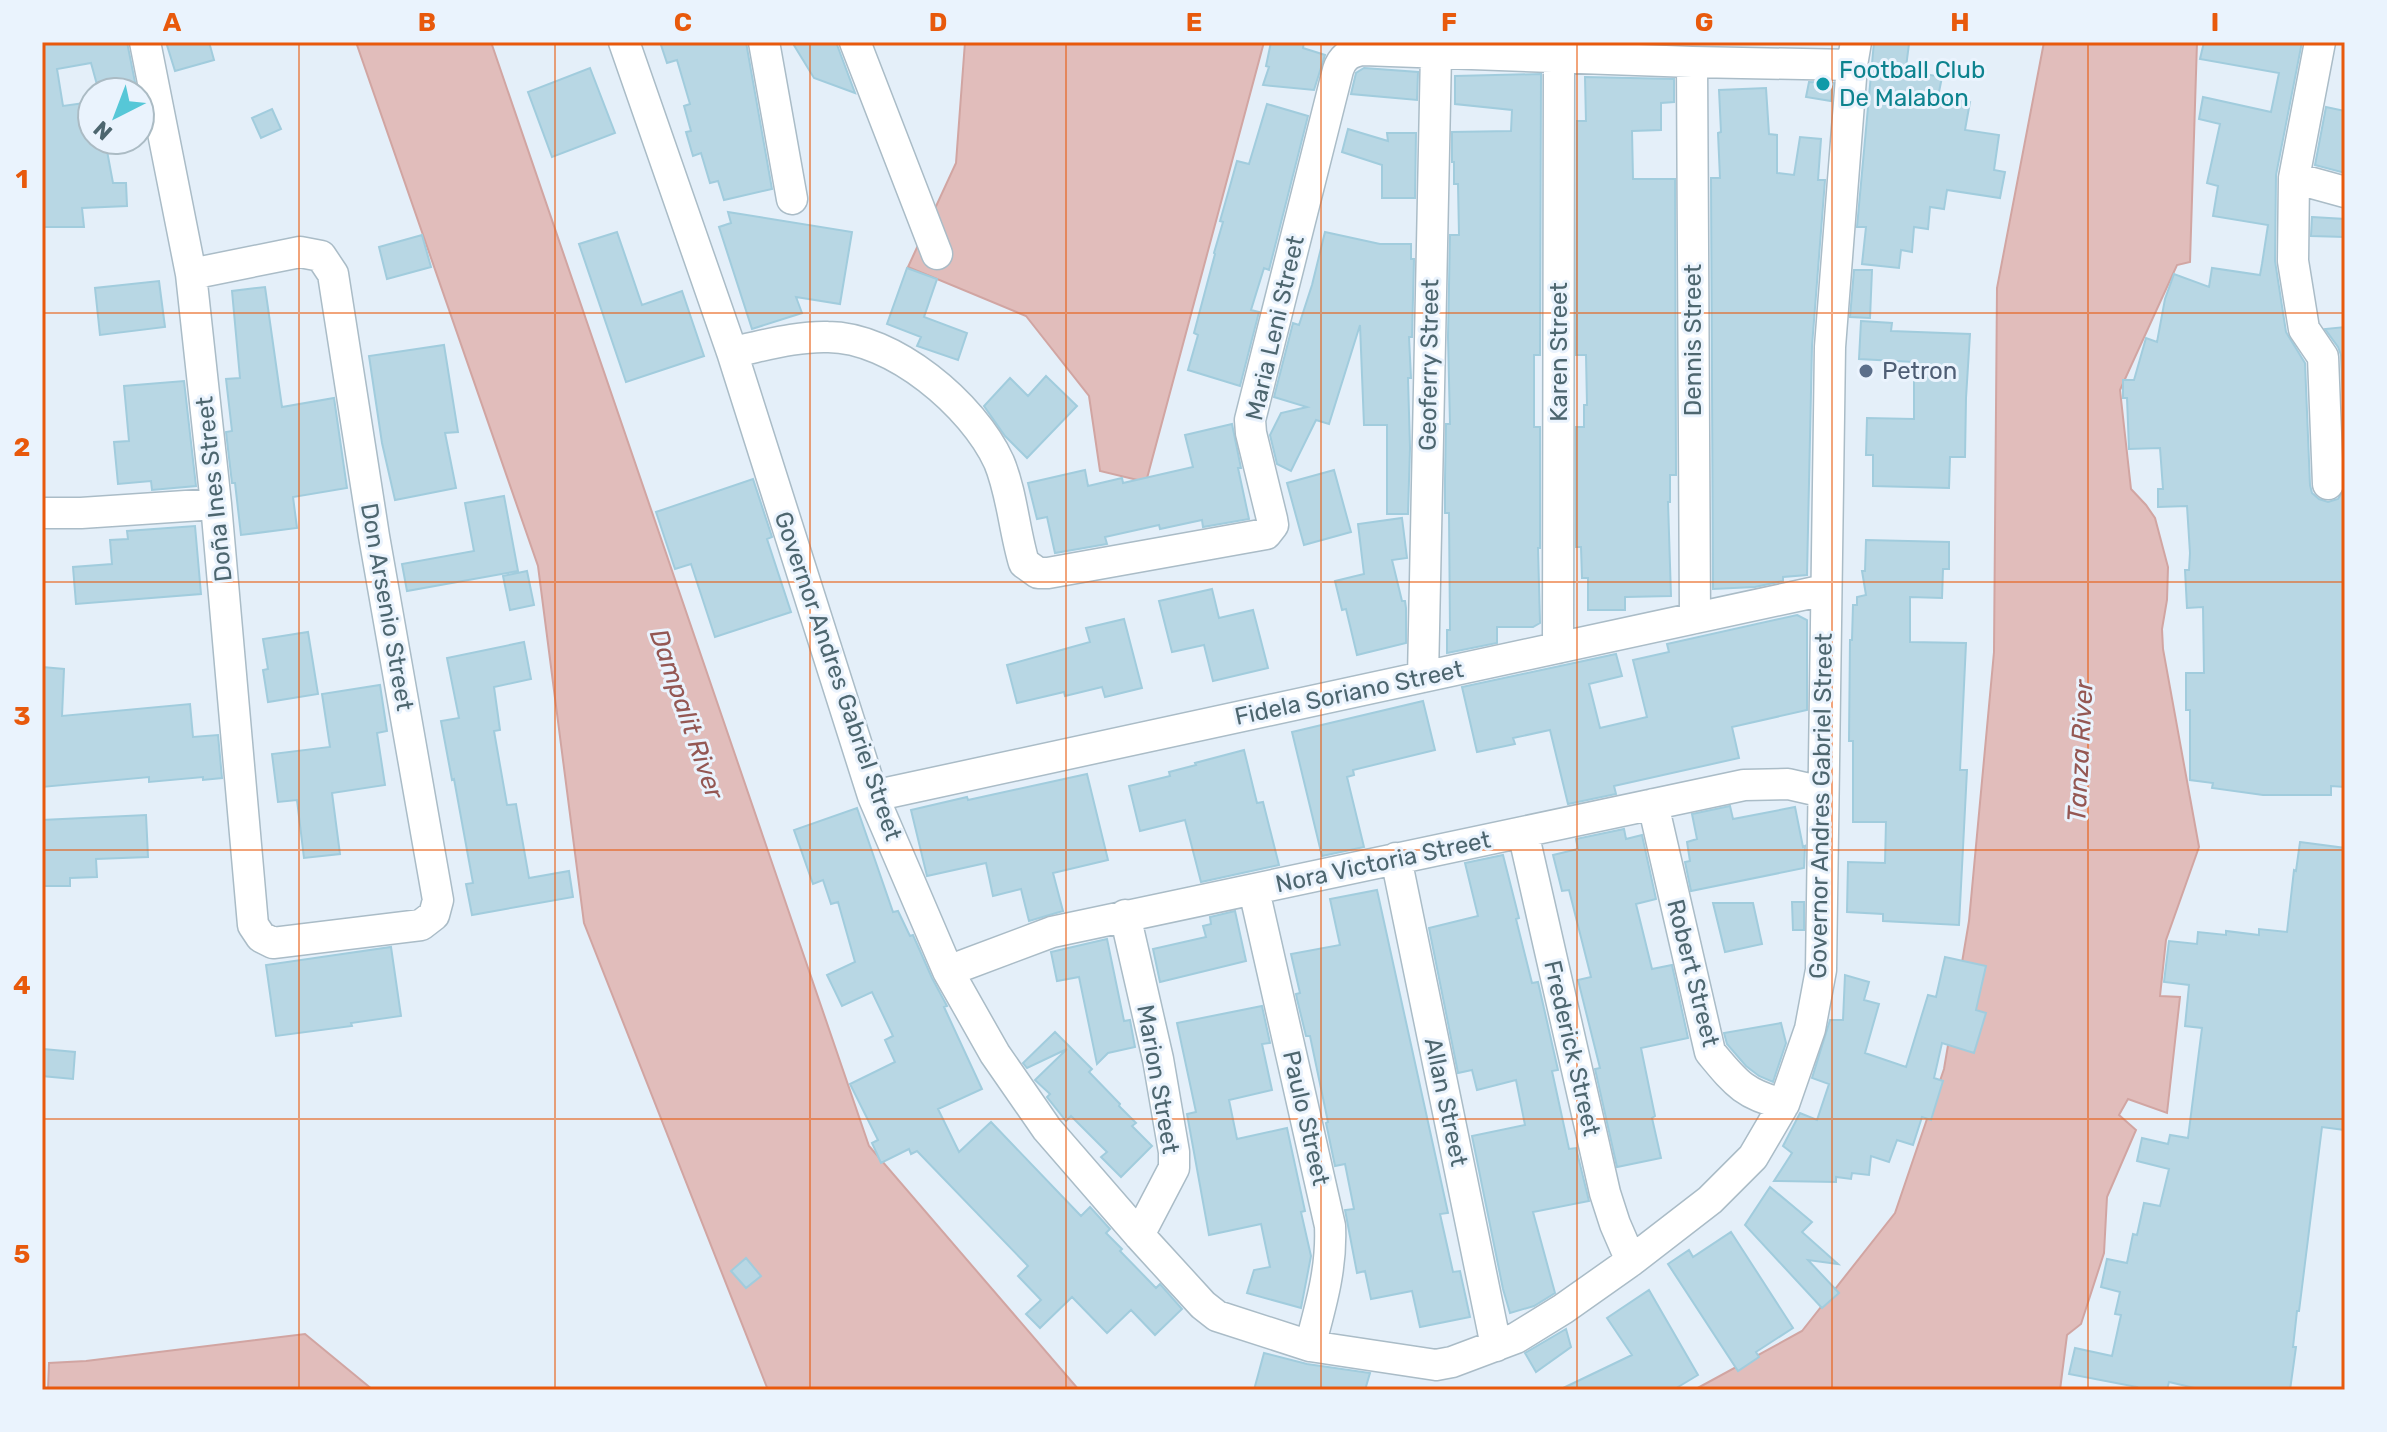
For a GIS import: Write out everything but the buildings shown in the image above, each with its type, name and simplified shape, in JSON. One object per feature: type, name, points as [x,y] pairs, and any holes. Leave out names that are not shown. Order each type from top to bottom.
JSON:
[{"type":"street","name":"Doña Ines Street","points":[[145,42],[191,274],[216,504],[253,925],[261,937]]},
{"type":"street","name":"Governor Andres Gabriel Street","points":[[624,42],[732,352],[873,796],[948,971],[995,1054],[1047,1129],[1139,1235],[1203,1305],[1217,1316],[1310,1346],[1436,1365],[1516,1338],[1631,1261],[1710,1200],[1753,1157],[1784,1104],[1810,1029],[1821,970],[1830,347],[1854,54]]},
{"type":"street","points":[[764,42],[792,199]]},
{"type":"street","points":[[855,42],[937,254]]},
{"type":"street","points":[[2320,42],[2294,178],[2293,261],[2304,329],[2323,357],[2328,484]]},
{"type":"street","name":"Maria Leni Street","points":[[732,352],[806,339],[851,339],[903,361],[928,377],[965,412],[998,462],[1024,563],[1038,573],[1266,534],[1273,525],[1250,420],[1341,62],[1354,52],[1363,50],[1559,57],[1632,51],[1692,62],[1731,52],[1854,54]]},
{"type":"street","name":"Geoferry Street","points":[[1423,677],[1436,53]]},
{"type":"street","name":"Karen Street","points":[[1558,648],[1559,57]]},
{"type":"street","name":"Dennis Street","points":[[1692,62],[1695,618]]},
{"type":"street","points":[[2294,178],[2345,192]]},
{"type":"street","name":"Don Arsenio Street","points":[[191,274],[300,252],[321,256],[333,274],[438,900],[434,915],[421,925],[273,943],[261,937]]},
{"type":"street","points":[[42,513],[216,504]]},
{"type":"street","name":"Fidela Soriano Street","points":[[873,796],[1825,590]]},
{"type":"street","name":"Nora Victoria Street","points":[[948,971],[1052,932],[1744,785],[1788,784],[1823,792]]},
{"type":"street","name":"Robert Street","points":[[1653,804],[1710,1052],[1733,1080],[1759,1099],[1784,1104]]},
{"type":"street","name":"Frederick Street","points":[[1523,832],[1605,1193],[1631,1261]]},
{"type":"street","name":"Allan Street","points":[[1396,858],[1496,1346]]},
{"type":"street","name":"Paulo Street","points":[[1254,890],[1330,1226],[1332,1254],[1328,1279],[1310,1346]]},
{"type":"street","name":"Marion Street","points":[[1125,915],[1158,1059],[1174,1152],[1174,1168],[1139,1235]]},
{"type":"water","name":"Dampalit River","points":[[356,42],[491,42],[869,1146],[1079,1390],[768,1390],[584,923],[538,566]]},
{"type":"water","points":[[965,42],[1264,42],[1146,482],[1100,471],[1089,396],[1026,316],[908,267],[956,163]]},
{"type":"water","name":"Tanza River","points":[[2044,42],[2197,42],[2190,262],[2177,265],[2120,390],[2131,489],[2155,518],[2168,567],[2163,649],[2199,847],[2166,940],[2160,996],[2180,997],[2167,1113],[2128,1099],[2119,1115],[2136,1130],[2107,1197],[2104,1253],[2081,1324],[2067,1335],[2060,1390],[1694,1390],[1802,1331],[1895,1213],[1944,1069],[1969,921],[1994,652],[1997,288]]},
{"type":"water","points":[[305,1334],[373,1390],[48,1390],[49,1363]]},
{"type":"place","name":"Football Club De Malabon","points":[[1823,84]]},
{"type":"place","name":"Petron","points":[[1866,371]]}]
